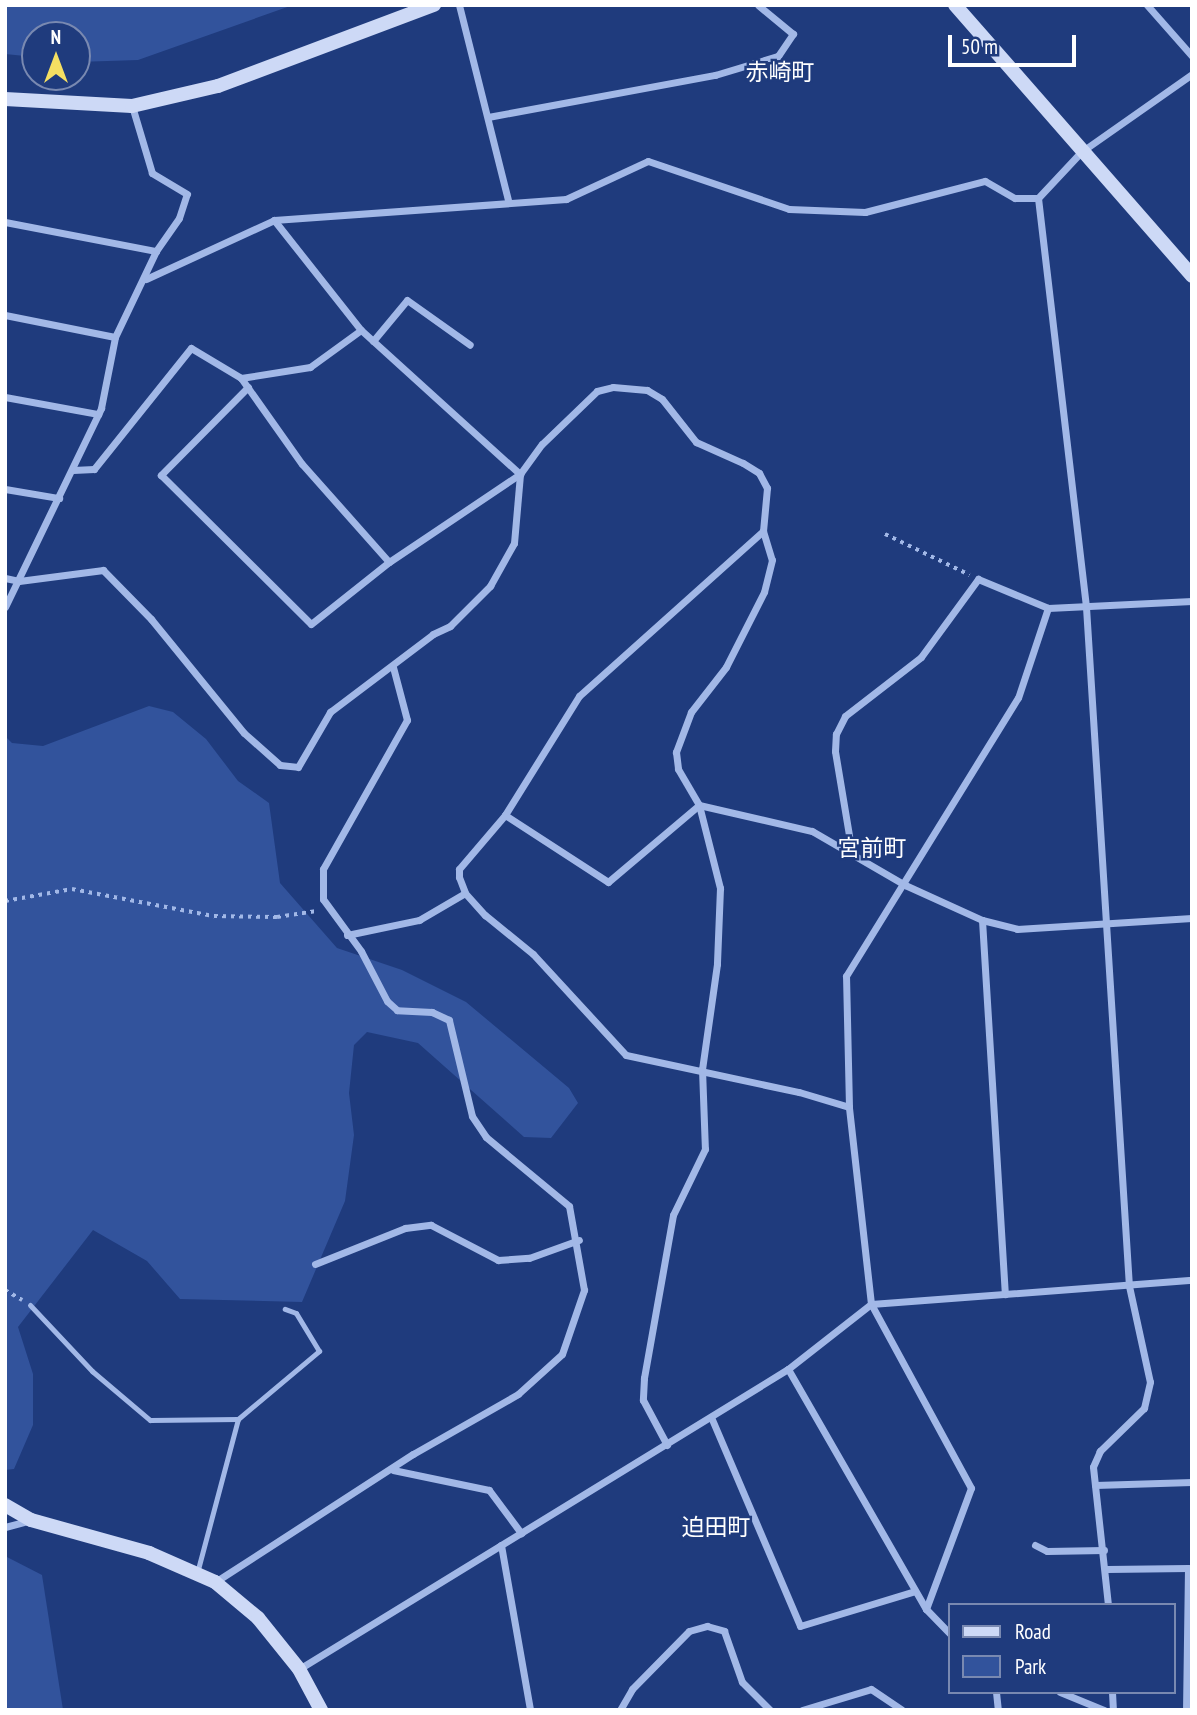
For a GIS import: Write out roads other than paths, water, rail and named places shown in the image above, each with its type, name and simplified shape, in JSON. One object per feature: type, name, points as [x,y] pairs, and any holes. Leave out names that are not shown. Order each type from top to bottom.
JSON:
[{"type":"street","points":[[5,99],[132,106],[218,86],[433,5]]},
{"type":"street","points":[[459,5],[508,200]]},
{"type":"street","points":[[488,117],[715,75],[778,55],[793,34],[758,5]]},
{"type":"street","points":[[955,5],[1192,276]]},
{"type":"street","points":[[1147,5],[1192,56]]},
{"type":"street","points":[[146,279],[274,220],[508,200],[566,199],[648,161],[789,209],[865,212],[985,181],[1015,198],[1038,198],[1081,152],[1192,74]]},
{"type":"street","points":[[5,607],[98,414],[115,337],[146,279],[156,251],[179,218],[187,194],[152,173],[132,106]]},
{"type":"street","points":[[1038,198],[1086,607],[1103,923],[1129,1286],[1150,1382],[1144,1408],[1100,1451],[1093,1467],[1107,1569],[1108,1603]]},
{"type":"street","points":[[274,220],[361,330],[520,474]]},
{"type":"street","points":[[5,222],[156,251]]},
{"type":"street","points":[[373,341],[407,300],[470,345]]},
{"type":"street","points":[[5,316],[115,337]]},
{"type":"street","points":[[241,378],[310,367],[361,330]]},
{"type":"street","points":[[73,470],[94,469],[191,348],[241,378],[302,464],[389,562]]},
{"type":"street","points":[[248,387],[161,475],[311,624],[389,562],[520,474],[542,444],[597,391],[613,387],[647,390],[662,399],[696,442],[759,473],[767,488],[763,531],[772,560],[764,592],[749,628],[691,712],[678,744],[678,769],[699,805],[720,888],[717,964],[702,1069],[705,1149],[673,1214],[645,1378],[643,1400],[667,1444]]},
{"type":"street","points":[[5,397],[98,414]]},
{"type":"street","points":[[5,578],[19,581],[103,570],[150,619],[244,733],[280,765],[299,768],[330,712],[470,610],[490,586],[514,543],[520,474]]},
{"type":"street","points":[[5,489],[59,498]]},
{"type":"street","points":[[763,531],[579,696],[505,815],[459,869],[465,893],[485,915],[533,954],[626,1055],[702,1069],[849,1107]]},
{"type":"street","points":[[852,853],[836,734],[845,716],[921,657],[978,579],[1048,608],[1192,601]]},
{"type":"street","points":[[926,1609],[971,1488],[872,1304],[849,1107],[846,976],[905,885],[1018,698],[1048,608]]},
{"type":"street","points":[[215,1582],[393,1470],[413,1454],[518,1394],[562,1354],[584,1290],[579,1240],[569,1206],[486,1137],[472,1115],[449,1020],[432,1012],[397,1010],[323,900],[323,869],[407,719],[393,667]]},
{"type":"street","points":[[505,815],[608,882],[699,805]]},
{"type":"street","points":[[699,805],[812,831],[905,885],[982,920],[1017,929],[1192,918]]},
{"type":"street","points":[[347,935],[419,920],[465,893]]},
{"type":"street","points":[[982,920],[1005,1294]]},
{"type":"street","points":[[315,1264],[405,1228],[432,1225],[498,1260],[529,1258],[579,1240]]},
{"type":"street","points":[[299,1669],[788,1369],[872,1304],[1192,1280]]},
{"type":"street","points":[[788,1369],[915,1591],[926,1609],[948,1632]]},
{"type":"street","points":[[711,1417],[800,1626],[915,1591]]},
{"type":"street","points":[[393,1470],[489,1490],[521,1533]]},
{"type":"street","points":[[1095,1485],[1192,1482]]},
{"type":"street","points":[[5,1505],[31,1520],[149,1553],[215,1582],[258,1618],[299,1669],[321,1710]]},
{"type":"street","points":[[5,1527],[31,1520]]},
{"type":"street","points":[[501,1545],[530,1710]]},
{"type":"street","points":[[1035,1545],[1047,1551],[1104,1550]]},
{"type":"street","points":[[1107,1569],[1188,1568],[1186,1710]]},
{"type":"street","points":[[620,1710],[632,1689],[689,1631],[707,1626],[724,1631],[741,1682],[770,1710]]},
{"type":"street","points":[[802,1710],[871,1689],[902,1710]]},
{"type":"street","points":[[1065,1694],[1104,1710]]},
{"type":"lane","points":[[30,1305],[92,1371],[150,1420],[238,1419]]},
{"type":"lane","points":[[197,1573],[238,1419],[319,1351],[296,1313],[285,1309]]},
{"type":"district","name":"赤崎町","points":[[780,72]]},
{"type":"district","name":"宮前町","points":[[872,848]]},
{"type":"district","name":"迫田町","points":[[716,1527]]}]
